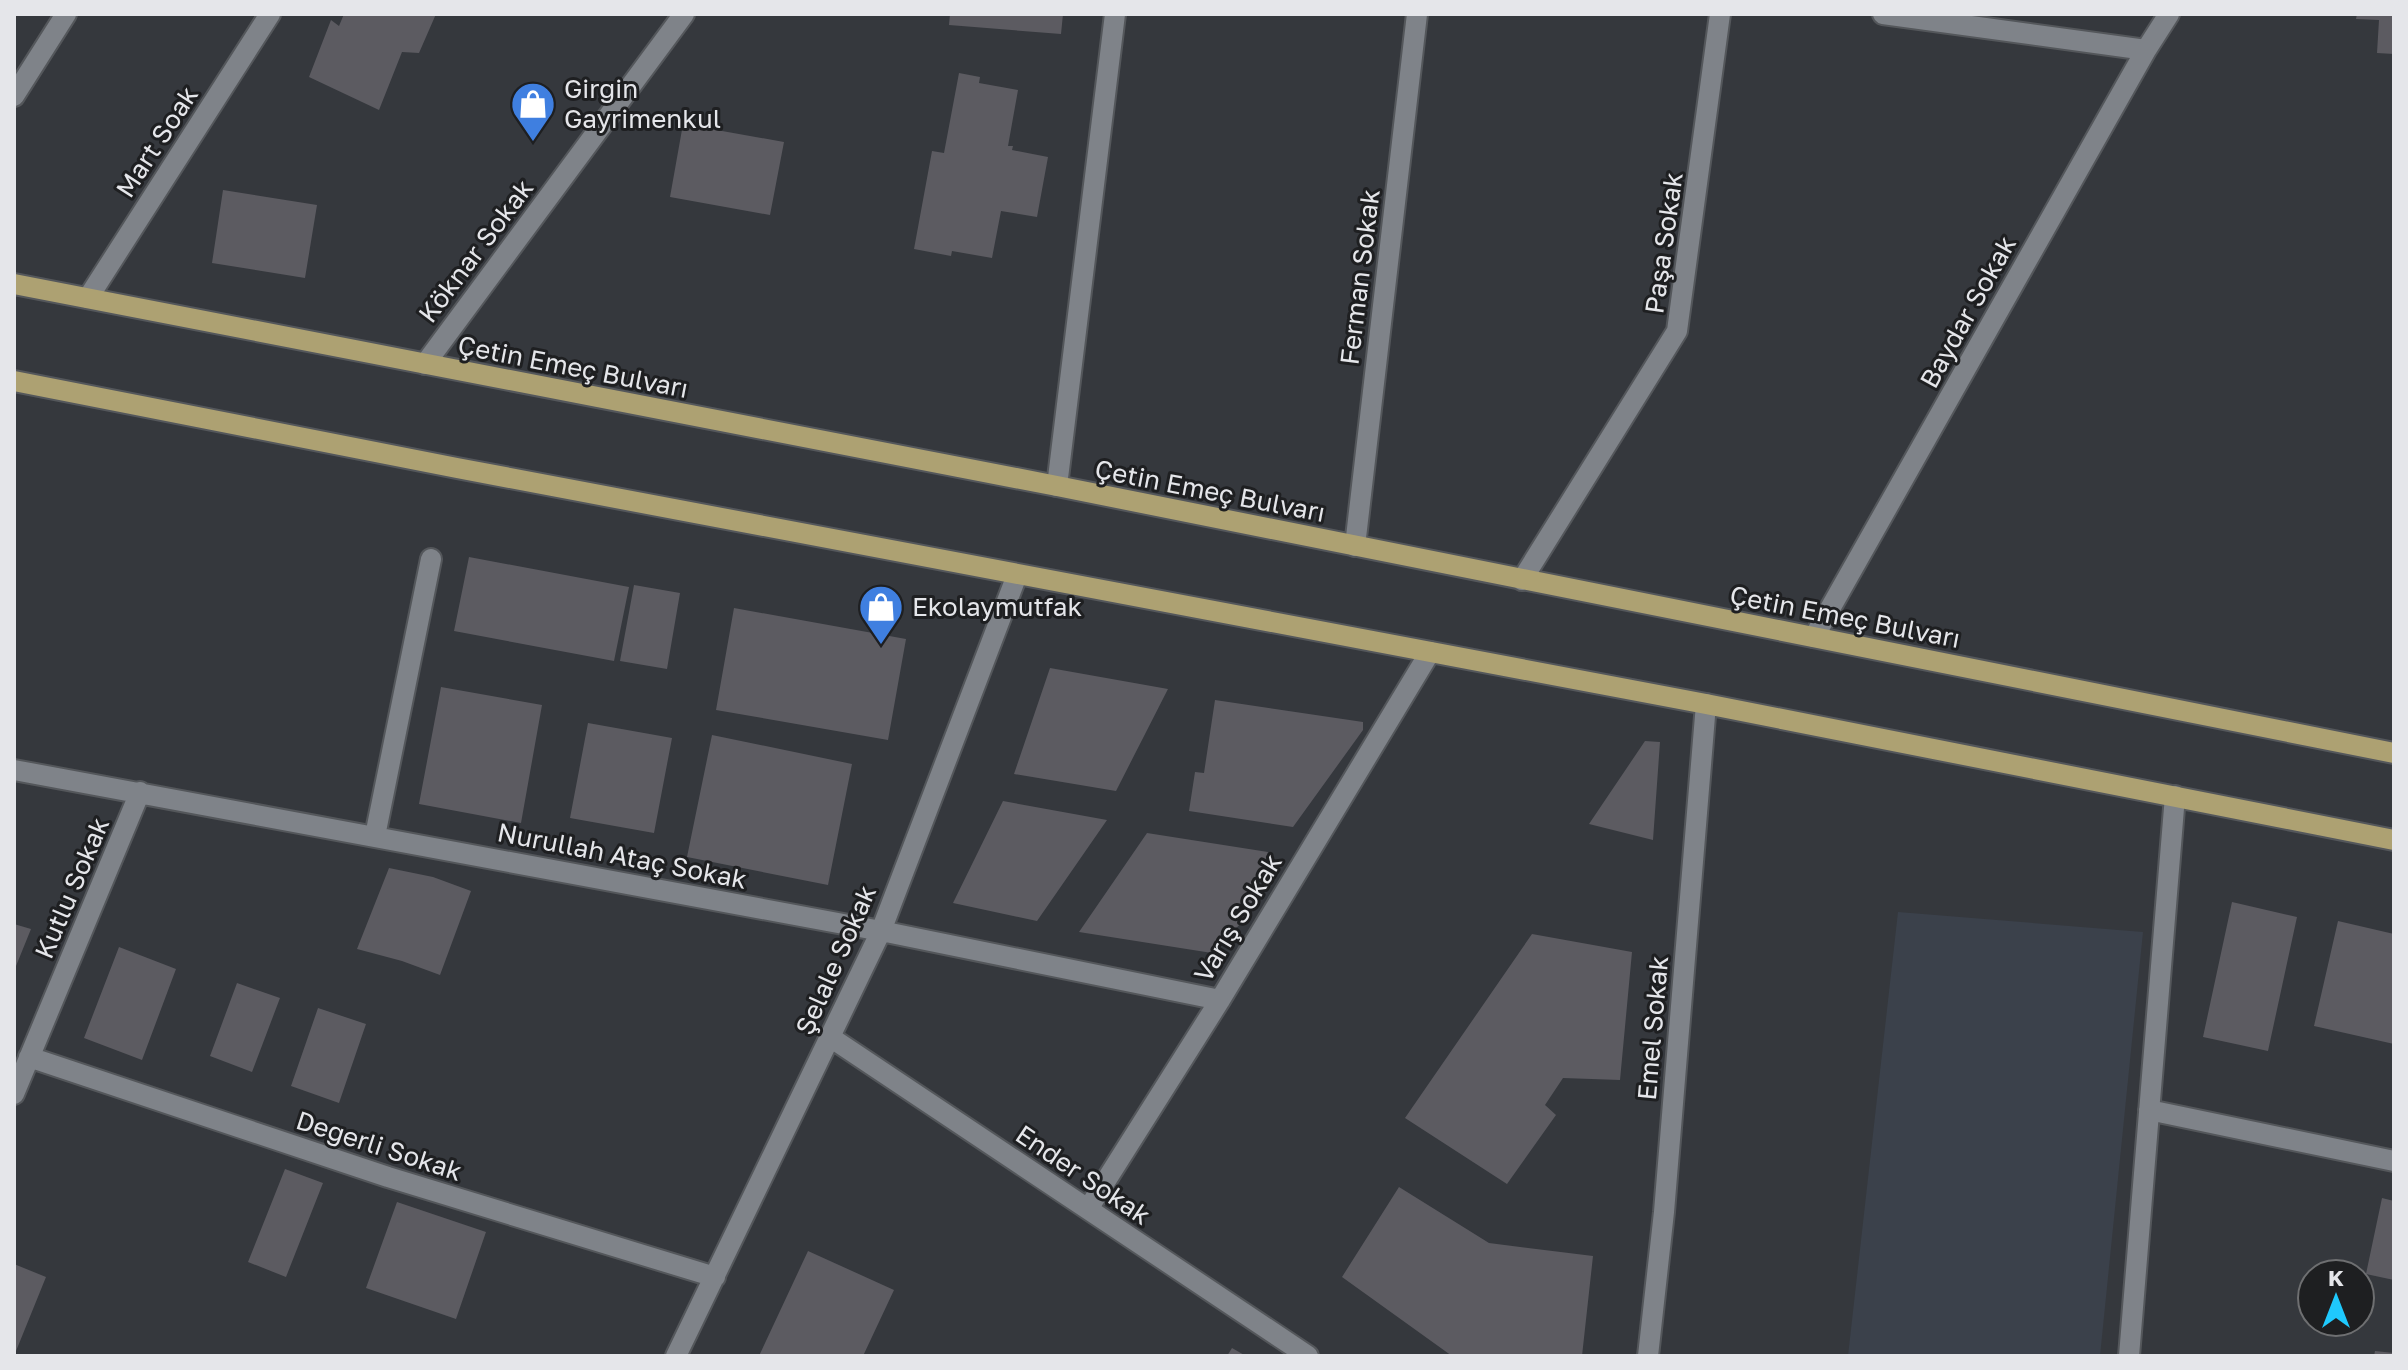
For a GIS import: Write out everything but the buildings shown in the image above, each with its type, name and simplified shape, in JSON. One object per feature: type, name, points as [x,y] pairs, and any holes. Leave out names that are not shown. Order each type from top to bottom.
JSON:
[{"type":"main road","name":"Çetin Emeç Bulvarı","points":[[14,284],[1057,486],[2394,753]]},
{"type":"main road","points":[[15,384],[1706,704],[2394,840]]},
{"type":"street","points":[[14,96],[66,14]]},
{"type":"street","name":"Mart Soak","points":[[88,298],[270,14]]},
{"type":"street","name":"Köknar Sokak","points":[[425,364],[684,14]]},
{"type":"street","points":[[1057,486],[1115,14]]},
{"type":"street","name":"Ferman Sokak","points":[[1355,546],[1417,14]]},
{"type":"street","name":"Paşa Sokak","points":[[1522,580],[1677,331],[1720,14]]},
{"type":"street","points":[[1883,14],[2146,50]]},
{"type":"street","name":"Baydar Sokak","points":[[1814,637],[2169,14]]},
{"type":"street","points":[[375,836],[431,559]]},
{"type":"street","name":"Şelale Sokak","points":[[676,1356],[881,931],[1017,575]]},
{"type":"street","name":"Varış Sokak","points":[[1088,1209],[1220,1000],[1430,652]]},
{"type":"street","name":"Emel Sokak","points":[[1648,1356],[1664,1212],[1706,704]]},
{"type":"street","name":"Nurullah Ataç Sokak","points":[[14,770],[881,931],[1220,1000]]},
{"type":"street","name":"Kutlu Sokak","points":[[14,1094],[140,792]]},
{"type":"street","points":[[2129,1356],[2175,796]]},
{"type":"street","name":"Ender Sokak","points":[[830,1037],[1308,1356]]},
{"type":"street","name":"Değerli Sokak","points":[[29,1057],[388,1177],[715,1277]]},
{"type":"street","points":[[2149,1110],[2394,1161]]},
{"type":"shaded area","points":[[1898,912],[2143,932],[2100,1356],[1848,1356]]},
{"type":"place","name":"Girgin Gayrimenkul","points":[[533,143]]},
{"type":"place","name":"Ekolaymutfak","points":[[881,646]]}]
